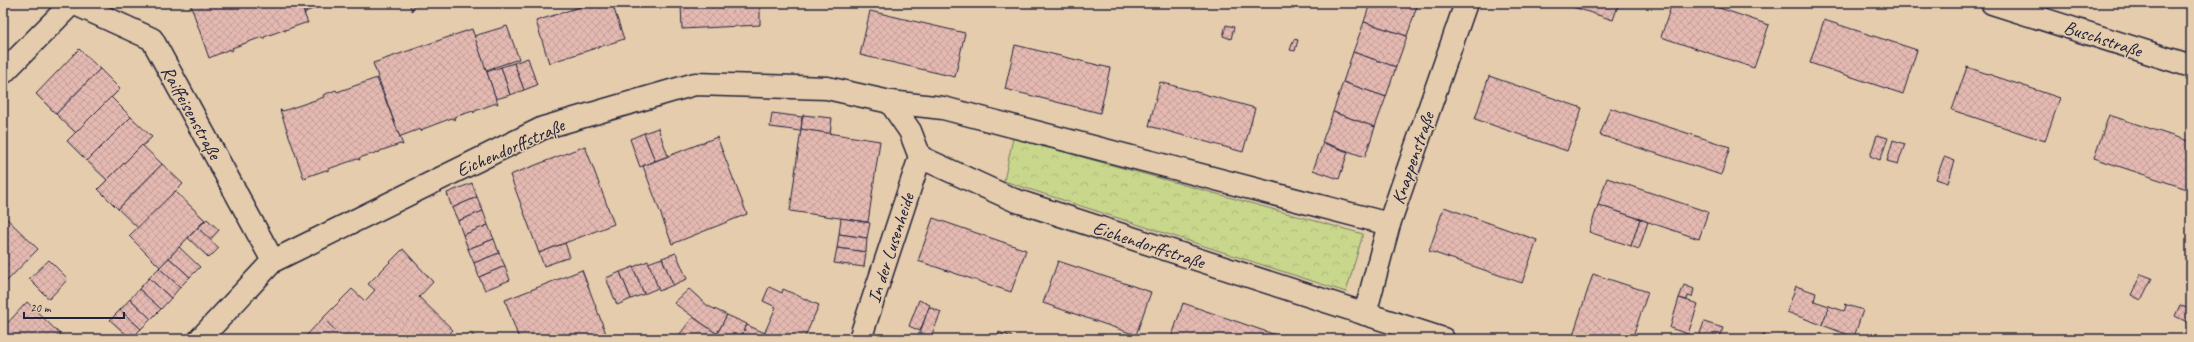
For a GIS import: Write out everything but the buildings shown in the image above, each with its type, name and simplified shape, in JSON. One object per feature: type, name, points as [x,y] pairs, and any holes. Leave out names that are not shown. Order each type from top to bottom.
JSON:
[{"type":"street","name":"Raiffeisenstraße","points":[[3,73],[72,3],[152,39],[273,261]]},
{"type":"street","name":"Knappenstraße","points":[[1365,314],[1389,224],[1466,3]]},
{"type":"street","name":"Buschstraße","points":[[1992,3],[2191,66]]},
{"type":"street","name":"Eichendorffstraße","points":[[200,339],[273,261],[543,128],[695,84],[827,88],[890,102],[943,108],[1389,224]]},
{"type":"street","points":[[890,102],[910,131],[920,157]]},
{"type":"street","name":"Eichendorffstraße","points":[[920,157],[1014,200],[1443,339]]},
{"type":"street","name":"In der Lusenheide","points":[[860,339],[920,157]]},
{"type":"green space","points":[[1013,138],[1363,234],[1346,292],[1004,181]]}]
